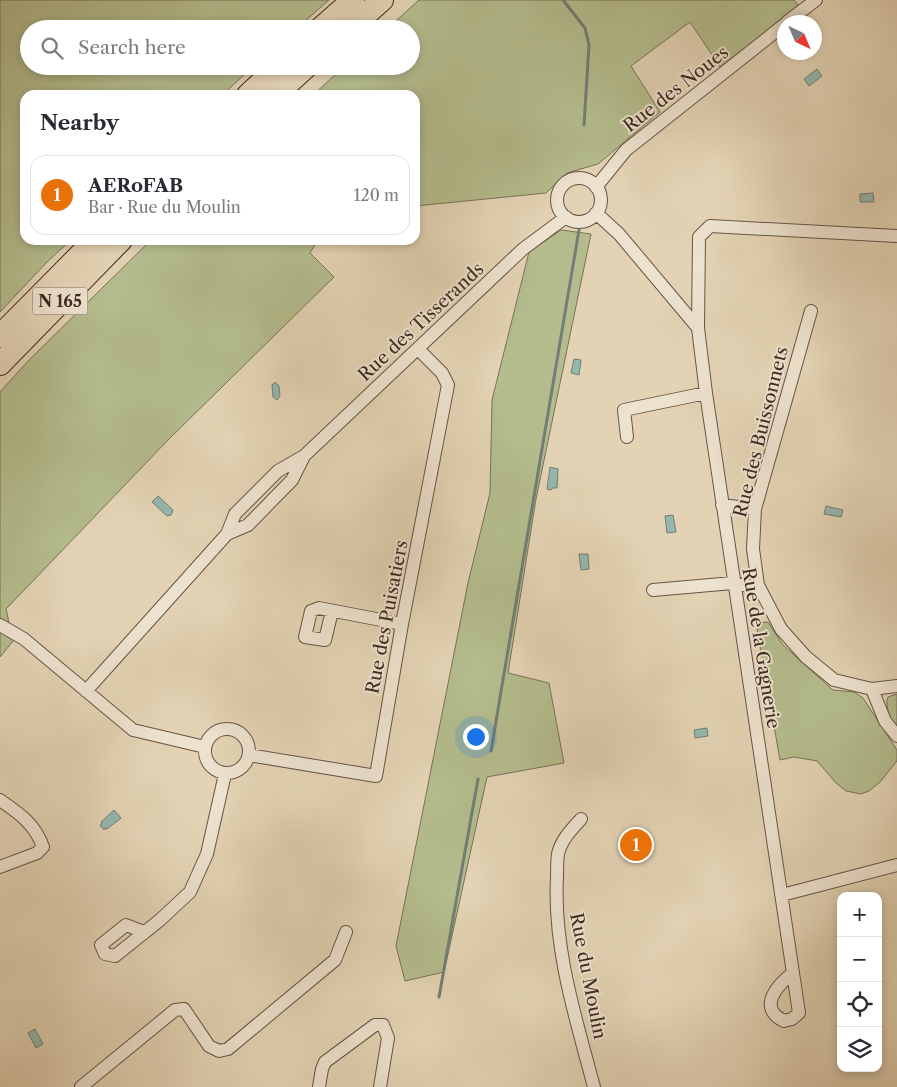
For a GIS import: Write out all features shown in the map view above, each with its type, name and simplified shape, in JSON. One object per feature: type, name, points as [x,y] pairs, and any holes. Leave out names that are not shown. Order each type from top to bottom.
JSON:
[{"type":"highway","points":[[330,20],[353,0]]},
{"type":"highway","points":[[359,20],[382,0]]},
{"type":"highway","points":[[253,90],[269,75]]},
{"type":"highway","points":[[281,90],[297,75]]},
{"type":"highway","name":"N 165","points":[[0,336],[90,245]]},
{"type":"highway","name":"N 165","points":[[0,364],[116,245]]},
{"type":"street","points":[[797,15],[816,0]]},
{"type":"street","name":"Rue des Noues","points":[[596,187],[626,150],[777,31]]},
{"type":"street","points":[[577,178],[584,179],[596,187],[600,203],[596,213],[590,219],[579,222],[561,213],[557,201],[565,184],[577,178]]},
{"type":"street","points":[[596,213],[619,234],[698,328]]},
{"type":"street","name":"Rue des Tisserands","points":[[86,692],[227,534],[248,525],[292,480],[304,456],[524,249],[566,217]]},
{"type":"street","name":"Rue de la Gagnerie","points":[[793,973],[706,393],[698,328],[699,237],[710,226],[897,236]]},
{"type":"street","name":"Rue des Buissonnets","points":[[811,311],[755,509],[753,549],[758,585],[781,629],[806,657],[834,680],[872,689],[897,686]]},
{"type":"street","name":"Rue des Puisatiers","points":[[249,755],[376,776],[402,624],[448,385],[442,373],[418,349]]},
{"type":"street","points":[[627,437],[624,410],[706,393]]},
{"type":"street","points":[[722,506],[755,509]]},
{"type":"street","points":[[653,590],[733,583],[749,586],[758,585]]},
{"type":"street","points":[[332,611],[402,624]]},
{"type":"street","points":[[0,625],[24,640],[133,730],[205,747]]},
{"type":"street","points":[[872,689],[885,721],[897,736]]},
{"type":"street","points":[[231,729],[244,736],[250,748],[249,755],[243,767],[224,774],[217,772],[207,762],[205,747],[211,735],[217,731],[231,729]]},
{"type":"street","points":[[144,932],[190,892],[208,854],[224,774]]},
{"type":"street","points":[[0,800],[18,812],[38,833],[43,847],[37,853],[0,867]]},
{"type":"street","name":"Rue du Moulin","points":[[581,820],[568,832],[558,852],[556,898],[560,946],[572,1006],[594,1087]]},
{"type":"street","points":[[782,895],[897,865]]},
{"type":"street","points":[[81,1087],[175,1010],[184,1009],[209,1046],[219,1051],[228,1048],[335,960],[346,932]]},
{"type":"street","points":[[319,1087],[322,1069],[326,1062],[374,1025],[383,1024],[388,1038],[380,1087]]},
{"type":"green space","points":[[0,0],[329,0],[306,20],[20,20],[20,75],[244,75],[228,90],[20,90],[20,245],[66,245],[0,312]]},
{"type":"green space","points":[[419,0],[794,0],[799,7],[788,15],[777,15],[777,24],[720,67],[690,22],[631,66],[660,112],[598,164],[567,173],[546,193],[420,206],[420,90],[319,90],[335,75],[420,75],[420,20],[397,20]]},
{"type":"green space","points":[[561,230],[591,234],[536,499],[508,673],[549,683],[564,763],[487,777],[444,972],[405,981],[396,946],[468,583],[490,493],[492,400],[529,252]]},
{"type":"green space","points":[[146,245],[315,245],[310,253],[334,277],[169,439],[6,609],[13,641],[0,657],[0,392],[28,361]]},
{"type":"green space","points":[[768,622],[783,645],[833,690],[854,692],[863,698],[897,750],[897,761],[880,782],[869,791],[861,794],[846,791],[836,783],[817,761],[794,757],[780,760],[756,623]]},
{"type":"green space","points":[[897,694],[897,728],[889,715],[887,700],[888,697]]},
{"type":"water","points":[[817,69],[822,76],[809,86],[804,79]]},
{"type":"water","points":[[873,193],[874,202],[860,202],[860,194]]},
{"type":"water","points":[[574,359],[581,360],[579,375],[571,373]]},
{"type":"water","points":[[275,382],[279,386],[280,396],[277,400],[273,397],[272,385]]},
{"type":"water","points":[[550,467],[558,469],[557,488],[552,488],[551,490],[547,489]]},
{"type":"water","points":[[158,496],[173,510],[171,515],[167,516],[152,502]]},
{"type":"water","points":[[826,506],[843,510],[841,517],[824,514]]},
{"type":"water","points":[[673,515],[676,532],[667,533],[665,516]]},
{"type":"water","points":[[579,554],[588,554],[589,569],[581,570]]},
{"type":"water","points":[[707,728],[708,736],[695,738],[694,730]]},
{"type":"water","points":[[114,810],[121,818],[104,830],[100,825],[101,822]]},
{"type":"water","points":[[35,1029],[43,1044],[36,1048],[28,1033]]},
{"type":"waterway","points":[[563,0],[585,28],[589,45],[584,125]]},
{"type":"waterway","points":[[491,751],[579,230]]},
{"type":"waterway","points":[[439,997],[478,779]]},
{"type":"place","name":"AERoFAB","points":[[636,845]]}]
